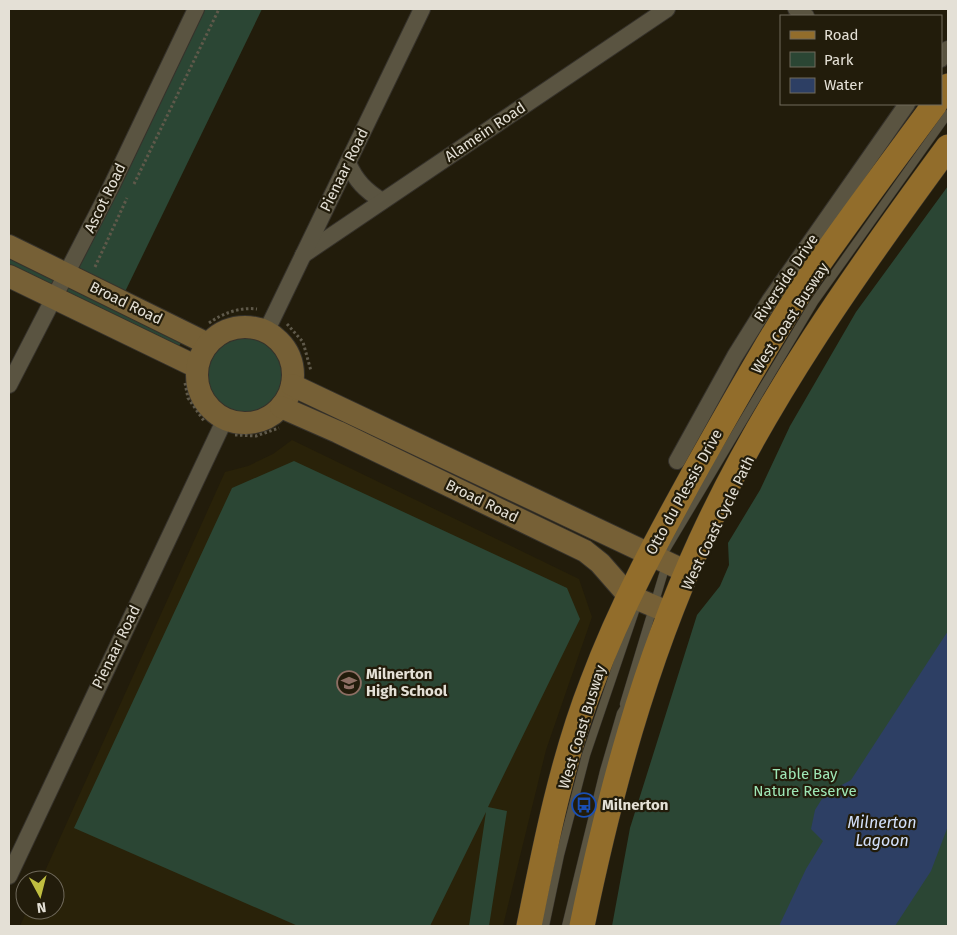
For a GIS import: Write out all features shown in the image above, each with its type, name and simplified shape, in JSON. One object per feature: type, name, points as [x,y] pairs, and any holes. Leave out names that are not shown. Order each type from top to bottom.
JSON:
[{"type":"main road","name":"Otto du Plessis Drive","points":[[529,926],[558,799],[576,731],[591,685],[647,601],[665,560],[788,310],[854,214],[934,105]]},
{"type":"main road","name":"Otto du Plessis Drive","points":[[582,926],[614,795],[650,667],[647,601],[665,560],[738,467],[818,330],[870,252],[948,146]]},
{"type":"street","name":"Ascot Road","points":[[9,385],[54,299],[77,279],[196,9]]},
{"type":"street","name":"Pienaar Road","points":[[266,332],[422,9]]},
{"type":"street","name":"Alamein Road","points":[[303,256],[667,9]]},
{"type":"street","name":"Riverside Drive","points":[[677,462],[735,356],[765,308],[906,105]]},
{"type":"street","points":[[348,163],[356,180],[364,190],[382,201]]},
{"type":"street","name":"Broad Road","points":[[9,246],[208,344]]},
{"type":"street","name":"Broad Road","points":[[9,276],[197,367]]},
{"type":"street","points":[[248,326],[266,332],[278,340],[290,356],[293,368],[292,385],[287,400],[268,418],[255,422],[242,423],[225,419],[212,410],[204,400],[197,382],[197,367],[208,344],[223,332],[248,326]]},
{"type":"street","name":"Broad Road","points":[[292,385],[665,560]]},
{"type":"street","name":"Broad Road","points":[[281,407],[585,551],[647,601]]},
{"type":"street","name":"Pienaar Road","points":[[9,876],[225,419]]},
{"type":"street","points":[[497,509],[510,487]]},
{"type":"lane","name":"West Coast Busway","points":[[665,560],[814,302],[948,114]]},
{"type":"lane","name":"West Coast Busway","points":[[545,926],[560,855],[586,755],[647,601]]},
{"type":"lane","points":[[566,926],[621,713],[647,601]]},
{"type":"lane","points":[[621,713],[650,667]]},
{"type":"path","points":[[77,279],[219,9]]},
{"type":"shaded area","name":"Milnerton High School","points":[[292,440],[579,579],[592,617],[546,750],[503,926],[20,926],[23,920],[65,920],[65,870],[46,870],[225,472],[248,466],[273,454]]},
{"type":"green space","points":[[196,9],[262,9],[121,300],[67,274]]},
{"type":"green space","name":"Table Bay Nature Reserve","points":[[948,186],[948,926],[612,926],[630,828],[697,615],[720,586],[729,565],[728,543],[760,490],[790,426],[856,312]]},
{"type":"green space","points":[[9,258],[182,341],[178,348],[9,267]]},
{"type":"green space","points":[[245,338],[259,341],[271,349],[279,361],[282,375],[279,389],[271,401],[259,409],[245,412],[231,409],[219,401],[211,389],[208,375],[211,361],[219,349],[231,341]]},
{"type":"green space","name":"Milnerton High School","points":[[294,461],[567,588],[580,619],[488,807],[507,811],[489,926],[469,926],[486,812],[430,926],[298,926],[74,828],[232,488]]},
{"type":"water","name":"Milnerton Lagoon","points":[[948,631],[948,826],[931,871],[895,926],[779,926],[806,869],[823,841],[811,829],[815,810],[825,794],[851,780]]},
{"type":"place","name":"Milnerton High School","points":[[349,683]]},
{"type":"place","name":"Milnerton","points":[[584,805]]}]
